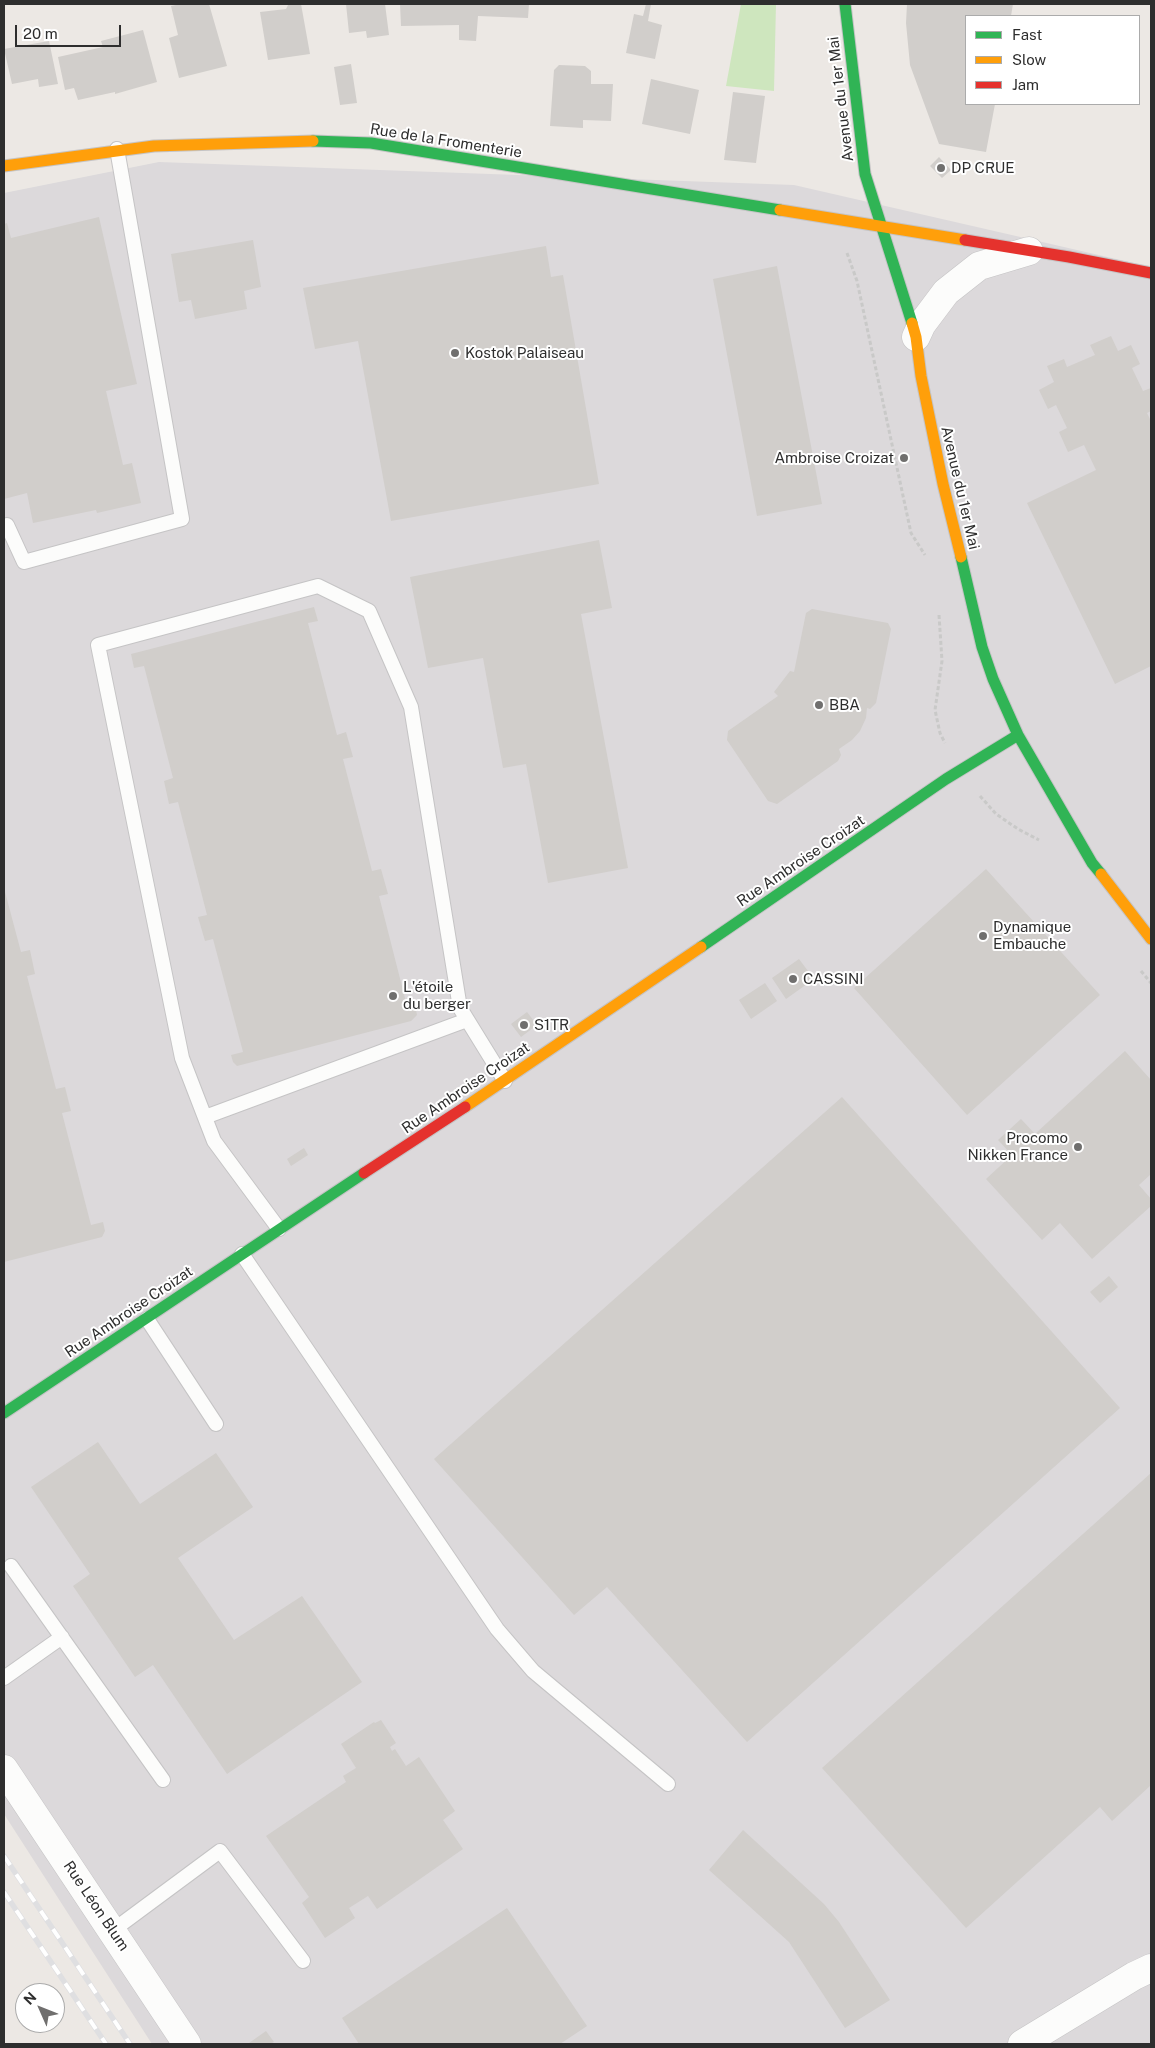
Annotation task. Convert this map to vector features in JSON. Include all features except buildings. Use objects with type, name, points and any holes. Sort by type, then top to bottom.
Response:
[{"type":"street","name":"Avenue du 1er Mai","points":[[845,4],[865,174],[916,337],[920,376],[943,484],[982,647],[993,678],[1018,735],[1092,863],[1151,939]]},
{"type":"street","name":"Rue de la Fromenterie","points":[[4,166],[117,149],[224,142],[296,140],[371,143],[1069,257],[1151,273]]},
{"type":"street","points":[[916,337],[922,324],[946,292],[979,266],[1029,251]]},
{"type":"street","name":"Rue Ambroise Croizat","points":[[4,1413],[148,1319],[278,1229],[505,1081],[946,778],[1018,735]]},
{"type":"street","name":"Rue Léon Blum","points":[[4,1769],[187,2044]]},
{"type":"street","points":[[1022,2044],[1134,1976],[1151,1968]]},
{"type":"lane","points":[[7,526],[24,562],[182,520],[117,149]]},
{"type":"lane","points":[[278,1229],[214,1142],[182,1058],[98,644],[318,586],[369,611],[411,707],[460,1008],[505,1081]]},
{"type":"lane","points":[[205,1117],[467,1020]]},
{"type":"lane","points":[[242,1254],[497,1629],[533,1671],[668,1784]]},
{"type":"lane","points":[[148,1319],[216,1424]]},
{"type":"lane","points":[[11,1566],[164,1780]]},
{"type":"lane","points":[[4,1678],[62,1637]]},
{"type":"lane","points":[[112,1930],[220,1851],[303,1961]]},
{"type":"shaded area","points":[[159,162],[794,185],[1151,267],[1151,2044],[152,2044],[4,1814],[4,193]]},
{"type":"green space","points":[[741,4],[776,4],[774,91],[726,86]]},
{"type":"railway","points":[[4,1856],[130,2044]]},
{"type":"railway","points":[[4,1892],[106,2044]]},
{"type":"traffic: fast","points":[[845,4],[865,174],[912,323]]},
{"type":"traffic: fast","points":[[313,141],[371,143],[780,210]]},
{"type":"traffic: fast","points":[[961,557],[982,647],[993,679],[1018,735],[1092,863],[1101,874]]},
{"type":"traffic: fast","points":[[701,947],[946,779],[1018,735]]},
{"type":"traffic: fast","points":[[4,1413],[364,1173]]},
{"type":"traffic: slow","points":[[4,166],[154,146],[313,141]]},
{"type":"traffic: slow","points":[[780,210],[965,240]]},
{"type":"traffic: slow","points":[[912,323],[943,484],[961,557]]},
{"type":"traffic: slow","points":[[1101,874],[1151,939]]},
{"type":"traffic: slow","points":[[465,1107],[701,947]]},
{"type":"traffic: jam","points":[[965,240],[1151,273]]},
{"type":"traffic: jam","points":[[364,1173],[465,1107]]},
{"type":"place","name":"DP CRUE","points":[[941,168]]},
{"type":"place","name":"Kostok Palaiseau","points":[[455,353]]},
{"type":"place","name":"Ambroise Croizat","points":[[904,458]]},
{"type":"place","name":"BBA","points":[[819,705]]},
{"type":"place","name":"Dynamique Embauche","points":[[983,936]]},
{"type":"place","name":"CASSINI","points":[[793,979]]},
{"type":"place","name":"L'étoile du berger","points":[[393,996]]},
{"type":"place","name":"S1TR","points":[[524,1025]]},
{"type":"place","name":"Procomo Nikken France","points":[[1078,1147]]}]
